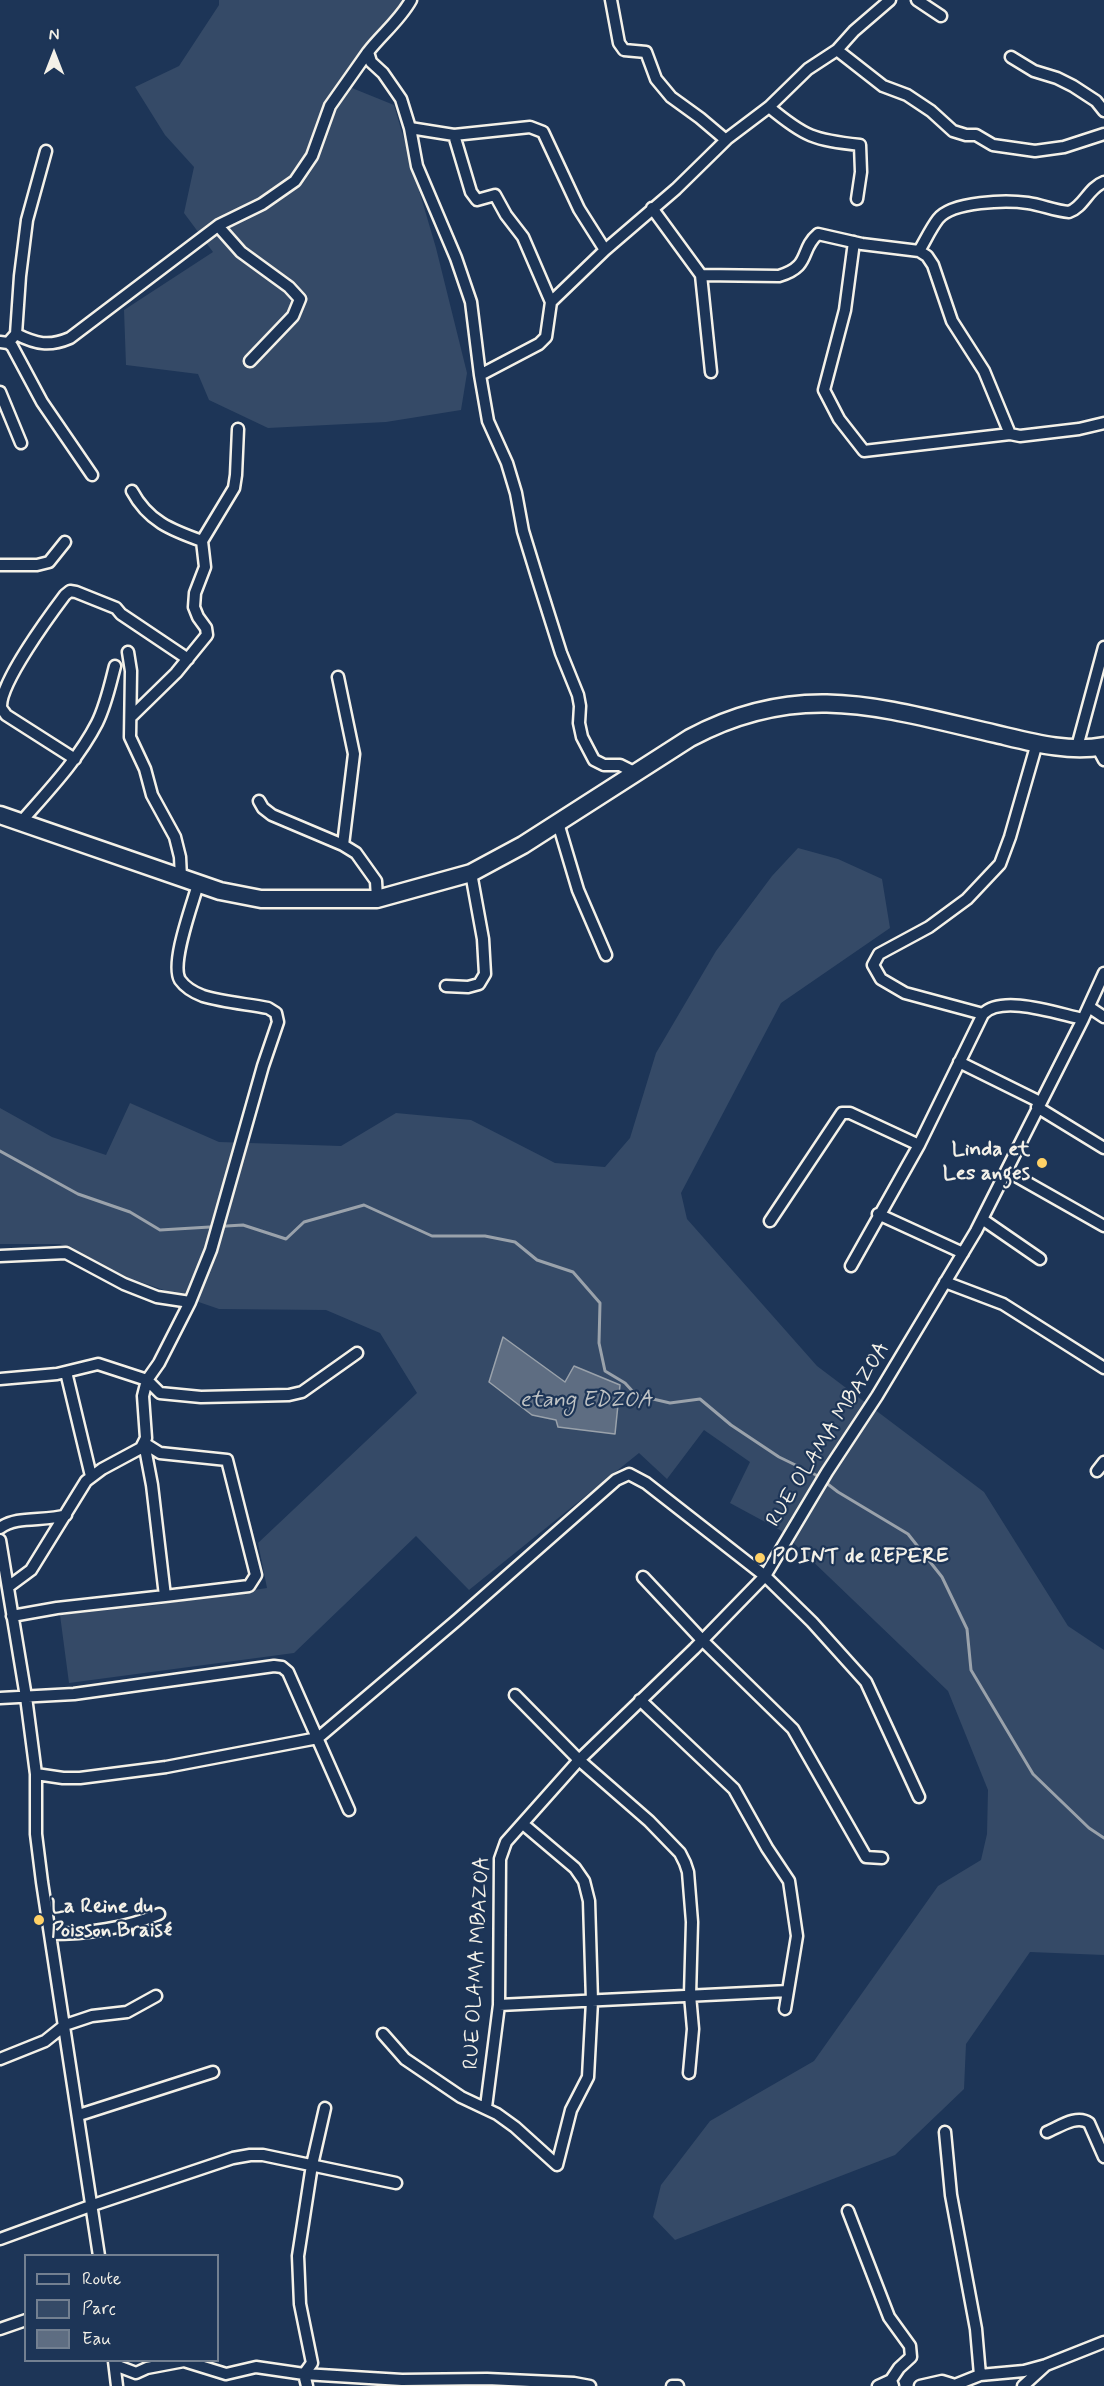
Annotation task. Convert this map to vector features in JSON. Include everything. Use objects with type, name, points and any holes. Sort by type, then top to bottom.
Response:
[{"type":"main road","points":[[0,815],[220,891],[261,898],[377,898],[471,873],[558,823],[634,772],[705,729],[742,714],[777,706],[847,703],[891,710],[1036,743],[1102,751]]},
{"type":"street","points":[[16,334],[32,342],[56,344],[70,338],[218,226],[262,204],[295,181],[312,156],[330,106],[368,52],[386,30],[403,15],[411,0]]},
{"type":"street","points":[[611,0],[620,43],[624,50],[646,52],[656,79],[670,97],[700,118],[726,141]]},
{"type":"street","points":[[551,302],[726,141],[769,107],[808,69],[837,50],[854,31],[890,0]]},
{"type":"street","points":[[917,0],[941,16]]},
{"type":"street","points":[[837,50],[883,86],[907,95],[931,111],[953,131],[976,135],[993,145],[1035,151],[1065,147],[1104,134]]},
{"type":"street","points":[[368,52],[371,62],[383,72],[401,99],[410,128],[417,166],[456,258],[471,302],[488,421],[507,463],[516,493],[523,531],[564,662],[578,695],[582,737],[594,760],[604,765],[620,765],[634,772]]},
{"type":"street","points":[[1011,57],[1034,71],[1058,78],[1073,86],[1096,101],[1104,111]]},
{"type":"street","points":[[769,107],[806,135],[828,141],[860,145],[861,172],[857,199]]},
{"type":"street","points":[[410,128],[454,135],[530,127],[543,132],[579,209],[605,250]]},
{"type":"street","points":[[454,135],[471,192],[477,200],[495,195],[506,215],[523,237],[551,302],[546,337],[539,344],[480,375]]},
{"type":"street","points":[[4,343],[16,334],[27,220],[46,151]]},
{"type":"street","points":[[919,251],[939,218],[949,210],[961,206],[991,203],[1027,203],[1069,212],[1074,210],[1091,189],[1104,182]]},
{"type":"street","points":[[652,208],[701,275],[711,372]]},
{"type":"street","points":[[218,226],[241,252],[289,287],[300,299],[293,316],[250,361]]},
{"type":"street","points":[[701,275],[779,276],[792,272],[800,266],[813,238],[818,234],[854,242],[919,251],[927,256],[933,265],[952,321],[984,371],[1010,434]]},
{"type":"street","points":[[854,242],[845,310],[825,390],[839,419],[864,451],[1010,434],[1020,436],[1079,429],[1104,423]]},
{"type":"street","points":[[4,343],[12,346],[42,402],[92,475]]},
{"type":"street","points":[[0,392],[21,442]]},
{"type":"street","points":[[131,717],[188,659],[207,634],[194,607],[195,593],[205,567],[202,541],[234,488],[238,429]]},
{"type":"street","points":[[132,491],[140,505],[156,521],[202,541]]},
{"type":"street","points":[[0,565],[37,565],[49,562],[65,542]]},
{"type":"street","points":[[75,759],[6,715],[1,708],[1,699],[6,684],[37,632],[65,595],[70,591],[76,592],[116,608],[121,614],[188,659]]},
{"type":"street","points":[[1077,747],[1104,647]]},
{"type":"street","points":[[128,652],[131,671],[130,737],[145,769],[152,795],[175,837],[180,857],[181,878]]},
{"type":"street","points":[[21,822],[75,759],[104,706],[115,666]]},
{"type":"street","points":[[338,677],[354,754],[343,845]]},
{"type":"street","points":[[983,1014],[905,993],[881,980],[873,965],[879,954],[929,927],[967,899],[1000,864],[1010,837],[1036,743]]},
{"type":"street","points":[[259,801],[272,815],[343,845],[356,853],[374,876],[377,898]]},
{"type":"street","points":[[558,823],[578,890],[606,955]]},
{"type":"street","points":[[446,986],[468,987],[479,984],[485,974],[483,939],[471,873]]},
{"type":"street","points":[[8,1587],[31,1570],[91,1476],[141,1448],[144,1443],[146,1438],[143,1396],[147,1380],[159,1363],[190,1302],[210,1250],[278,1022],[276,1013],[268,1008],[202,996],[189,989],[179,978],[181,945],[198,884]]},
{"type":"street","name":"RUE OLAMA MBAZOA","points":[[486,2107],[499,2005],[500,1859],[506,1842],[579,1760],[765,1576],[827,1472],[878,1396],[963,1253],[1007,1171],[1104,973]]},
{"type":"street","points":[[851,1266],[878,1214],[919,1145],[983,1014],[998,1005],[1015,1005],[1083,1019]]},
{"type":"street","points":[[1089,1007],[1104,1017]]},
{"type":"street","points":[[959,1062],[1039,1104],[1104,1148]]},
{"type":"street","points":[[770,1221],[837,1117],[842,1113],[850,1113],[919,1145]]},
{"type":"street","points":[[1007,1171],[1104,1226]]},
{"type":"street","points":[[878,1214],[963,1253]]},
{"type":"street","points":[[982,1219],[1040,1259]]},
{"type":"street","points":[[0,1256],[66,1253],[124,1284],[157,1297],[190,1302]]},
{"type":"street","points":[[945,1282],[1003,1304],[1104,1368]]},
{"type":"street","points":[[0,1379],[66,1372],[99,1364],[147,1380],[160,1393],[201,1397],[289,1395],[302,1392],[357,1353]]},
{"type":"street","points":[[66,1372],[91,1476]]},
{"type":"street","points":[[144,1443],[152,1485],[165,1596]]},
{"type":"street","points":[[12,1616],[57,1608],[249,1586],[256,1575],[227,1460],[160,1454],[144,1443]]},
{"type":"street","points":[[36,1774],[80,1778],[155,1769],[318,1738],[616,1480],[629,1474],[646,1483],[765,1576],[812,1622],[866,1682],[919,1797]]},
{"type":"street","points":[[0,1528],[8,1522],[46,1520],[66,1515]]},
{"type":"street","points":[[0,1540],[1,1558],[26,1696],[36,1774],[36,1834],[99,2254]]},
{"type":"street","points":[[643,1577],[702,1640],[794,1730],[866,1857],[882,1858]]},
{"type":"street","points":[[0,1698],[74,1694],[181,1678],[274,1666],[282,1667],[288,1672],[349,1810]]},
{"type":"street","points":[[515,1695],[579,1760],[649,1821],[680,1853],[686,1863],[692,1922],[690,1995],[693,2029],[689,2073]]},
{"type":"street","points":[[640,1700],[734,1790],[789,1881],[797,1926],[785,2009]]},
{"type":"street","points":[[383,2034],[405,2059],[461,2097],[486,2107],[515,2127],[558,2165],[571,2109],[588,2077],[592,2001],[589,1900],[584,1881],[575,1868],[523,1824]]},
{"type":"street","points":[[50,1934],[81,1934],[141,1922],[159,1914]]},
{"type":"street","points":[[499,2005],[788,1990]]},
{"type":"street","points":[[0,2059],[45,2041],[65,2025],[92,2016],[127,2012],[156,1996]]},
{"type":"street","points":[[79,2115],[213,2072]]},
{"type":"street","points":[[304,2374],[312,2364],[300,2304],[298,2268],[312,2165],[325,2108]]},
{"type":"street","points":[[1047,2133],[1077,2120],[1086,2120],[1104,2157]]},
{"type":"street","points":[[945,2132],[951,2195],[976,2329],[980,2375]]},
{"type":"street","points":[[0,2239],[93,2205],[250,2154],[396,2183]]},
{"type":"street","points":[[848,2211],[889,2317],[910,2346],[911,2356],[899,2367],[892,2383],[878,2386]]},
{"type":"street","points":[[0,2330],[24,2321]]},
{"type":"street","points":[[920,2386],[942,2381],[955,2385],[980,2375],[1024,2371],[1046,2365],[1104,2342]]},
{"type":"street","points":[[114,2363],[136,2373],[147,2368],[178,2362]]},
{"type":"street","points":[[186,2362],[226,2374],[256,2367],[304,2374],[402,2380],[466,2379],[574,2383],[590,2386]]},
{"type":"street","points":[[114,2363],[117,2386]]},
{"type":"street","points":[[1023,2386],[1046,2365]]},
{"type":"street","points":[[304,2374],[307,2386]]},
{"type":"green space","points":[[219,0],[405,0],[352,88],[394,105],[436,248],[467,373],[461,410],[386,422],[268,428],[209,400],[198,374],[126,365],[124,310],[213,252],[184,213],[194,167],[165,135],[135,87],[179,66],[219,5]]},
{"type":"green space","points":[[798,848],[838,859],[882,879],[890,928],[781,1003],[681,1193],[687,1219],[817,1366],[984,1492],[1068,1626],[1104,1650],[1104,1955],[1030,1952],[966,2044],[964,2089],[895,2155],[675,2240],[653,2217],[661,2185],[710,2121],[814,2061],[938,1886],[981,1860],[987,1834],[988,1790],[948,1691],[780,1530],[730,1503],[750,1462],[704,1430],[667,1479],[639,1453],[469,1590],[416,1536],[294,1653],[69,1683],[60,1615],[157,1605],[267,1588],[258,1543],[417,1393],[380,1333],[326,1310],[219,1309],[126,1277],[60,1244],[0,1244],[0,1108],[52,1137],[106,1155],[130,1103],[219,1142],[341,1146],[396,1113],[471,1120],[555,1163],[605,1167],[630,1138],[656,1053],[716,951],[772,876]]},
{"type":"water","name":"etang EDZOA","points":[[503,1337],[565,1382],[574,1366],[620,1385],[615,1434],[558,1427],[556,1420],[532,1415],[489,1382]]},
{"type":"waterway","points":[[0,1151],[78,1194],[130,1212],[160,1230],[243,1225],[286,1239],[304,1222],[364,1205],[432,1236],[485,1236],[515,1242],[537,1260],[573,1272],[600,1303],[599,1343],[605,1371],[625,1383],[636,1395],[670,1403],[700,1399],[731,1425],[779,1457],[816,1475],[838,1492],[908,1534],[942,1577],[967,1629],[971,1670],[1033,1774],[1089,1828],[1104,1838]]},
{"type":"place","name":"Linda et Les anges","points":[[1042,1163]]},
{"type":"place","name":"POINT de REPERE","points":[[760,1558]]},
{"type":"place","name":"La Reine du Poisson Braisé","points":[[39,1920]]}]
